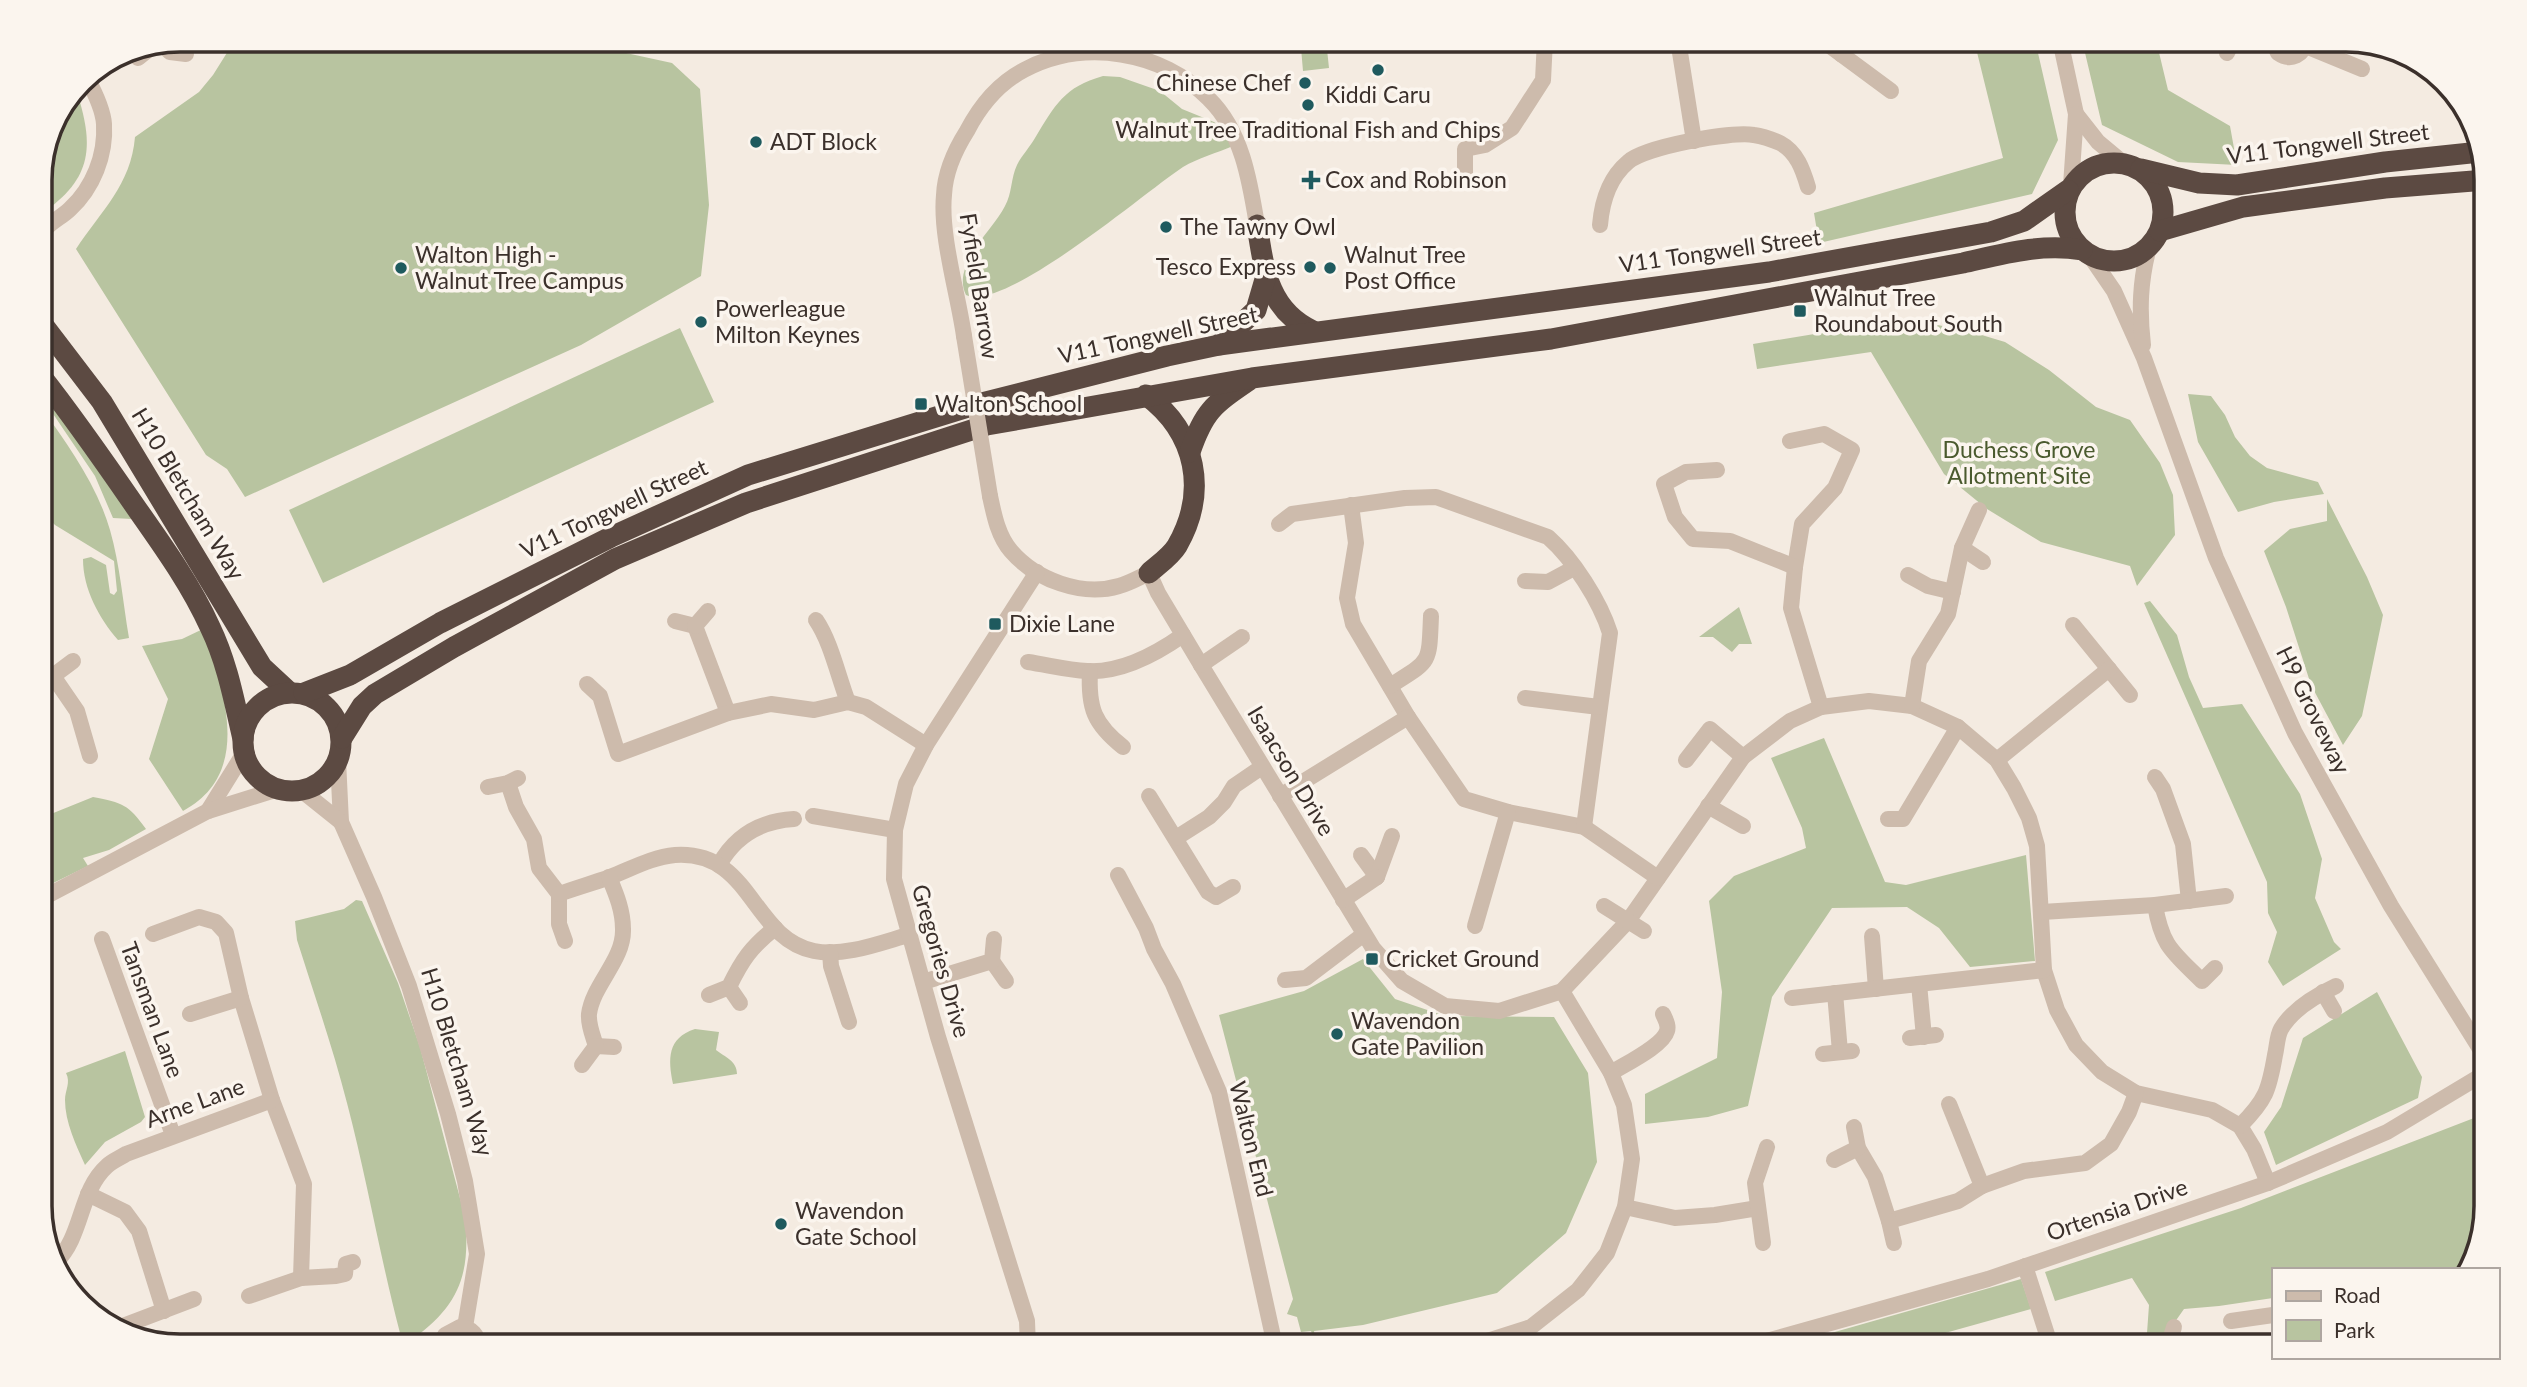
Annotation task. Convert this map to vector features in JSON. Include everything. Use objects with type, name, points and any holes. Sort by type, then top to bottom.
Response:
[{"type":"highway","name":"V11 Tongwell Street","points":[[2131,166],[2199,183],[2237,185],[2385,162],[2471,153]]},
{"type":"highway","points":[[2155,239],[2164,214],[2161,197],[2154,181],[2131,166],[2102,163],[2084,171],[2070,188],[2064,212],[2069,233],[2086,253],[2105,261],[2121,261],[2136,256],[2155,239],[2243,207],[2385,188],[2474,181]]},
{"type":"highway","name":"V11 Tongwell Street","points":[[296,693],[350,675],[440,623],[611,537],[748,474],[978,404],[1219,345],[1769,272],[1978,234],[2024,221],[2070,188]]},
{"type":"highway","points":[[1257,225],[1266,276],[1282,308],[1300,325],[1313,331]]},
{"type":"highway","name":"V11 Tongwell Street","points":[[342,738],[362,706],[375,694],[454,646],[615,559],[746,503],[987,425],[1252,378],[1551,339],[2024,249],[2058,246],[2086,253]]},
{"type":"highway","points":[[1219,345],[1256,310],[1266,276]]},
{"type":"highway","name":"H10 Bletcham Way","points":[[53,338],[102,402],[262,667],[296,693]]},
{"type":"highway","points":[[1190,452],[1200,423],[1219,401],[1252,378]]},
{"type":"highway","name":"H10 Bletcham Way","points":[[53,391],[153,531],[210,625],[226,665],[244,746]]},
{"type":"highway","points":[[1146,395],[1155,401],[1177,427],[1190,452],[1195,479],[1193,510],[1175,548],[1149,573]]},
{"type":"highway","points":[[296,693],[316,698],[334,715],[342,738],[338,760],[320,783],[301,790],[278,789],[257,776],[244,746],[246,725],[253,712],[269,699],[296,693]]},
{"type":"street","points":[[1465,180],[1465,149],[1485,145],[1512,128],[1543,80],[1544,52]]},
{"type":"street","points":[[1680,52],[1694,141]]},
{"type":"street","points":[[1838,52],[1891,91]]},
{"type":"street","points":[[2063,52],[2076,114],[2070,188]]},
{"type":"street","points":[[2278,52],[2288,57],[2301,52]]},
{"type":"street","points":[[2326,52],[2362,69]]},
{"type":"street","points":[[178,53],[186,54]]},
{"type":"street","name":"Fyfield Barrow","points":[[1066,53],[1022,70],[978,110],[956,149],[943,195],[945,228],[990,496],[998,528],[1011,551],[1037,572],[1065,585],[1092,590],[1119,586],[1149,573]]},
{"type":"street","name":"Fyfield Barrow","points":[[1122,53],[1152,62],[1184,77],[1210,99],[1226,120],[1248,171],[1257,225]]},
{"type":"street","points":[[53,222],[72,208],[94,177],[103,149],[104,122],[92,88]]},
{"type":"street","points":[[2076,114],[2098,142],[2131,166]]},
{"type":"street","points":[[1600,225],[1602,200],[1628,162],[1643,153],[1694,141],[1752,134],[1780,144],[1801,166],[1808,187]]},
{"type":"street","name":"H9 Groveway","points":[[2144,358],[2139,310],[2141,284],[2155,239]]},
{"type":"street","name":"H9 Groveway","points":[[2086,253],[2114,291],[2144,358],[2216,558],[2295,733],[2391,906],[2474,1039]]},
{"type":"street","points":[[1790,441],[1824,434],[1852,450],[1835,488],[1802,524],[1795,567],[1791,608],[1821,707]]},
{"type":"street","points":[[1717,470],[1686,472],[1664,484],[1675,517],[1693,539],[1730,541],[1795,567]]},
{"type":"street","points":[[1279,524],[1292,514],[1405,498],[1436,497],[1548,537],[1562,549],[1604,615],[1610,633],[1584,828]]},
{"type":"street","points":[[1351,505],[1356,543],[1347,598],[1353,624],[1408,717],[1464,799],[1508,812],[1584,828],[1658,878]]},
{"type":"street","points":[[1912,706],[1919,661],[1948,614],[1962,548],[1979,510]]},
{"type":"street","points":[[1962,548],[1983,562]]},
{"type":"street","points":[[1525,581],[1548,582],[1574,568]]},
{"type":"street","name":"Gregories Drive","points":[[1028,1334],[1027,1321],[908,935],[894,879],[895,830],[906,785],[926,745],[1037,572]]},
{"type":"street","name":"Isaacson Drive","points":[[1149,573],[1183,635],[1364,934],[1402,981],[1445,1006],[1499,1011],[1562,991],[1628,921],[1743,757],[1790,721],[1821,707],[1869,701],[1912,706],[1958,727],[1997,760],[2029,818],[2037,846],[2044,970],[2057,1010],[2076,1045],[2102,1072],[2136,1093],[2212,1110],[2240,1126]]},
{"type":"street","points":[[1908,575],[1928,586],[1953,592]]},
{"type":"street","points":[[695,626],[708,611]]},
{"type":"street","points":[[1390,687],[1423,665],[1430,654],[1431,616]]},
{"type":"street","points":[[816,620],[828,637],[831,654],[848,702]]},
{"type":"street","points":[[676,621],[695,626]]},
{"type":"street","points":[[2073,625],[2130,695]]},
{"type":"street","points":[[695,626],[728,713]]},
{"type":"street","points":[[1028,662],[1090,671],[1124,666],[1160,651],[1183,635]]},
{"type":"street","points":[[1201,665],[1242,637]]},
{"type":"street","points":[[53,674],[72,661]]},
{"type":"street","points":[[1997,760],[2109,669]]},
{"type":"street","points":[[1090,671],[1089,697],[1092,711],[1107,735],[1123,747]]},
{"type":"street","points":[[53,683],[85,709],[90,756]]},
{"type":"street","points":[[587,684],[600,696],[618,754],[728,713],[771,704],[814,710],[848,702],[866,707],[926,745]]},
{"type":"street","points":[[1525,698],[1599,707]]},
{"type":"street","points":[[1280,796],[1408,717]]},
{"type":"street","points":[[1902,822],[1958,727]]},
{"type":"street","points":[[1686,760],[1710,729],[1743,757]]},
{"type":"street","points":[[208,811],[244,746]]},
{"type":"street","name":"H10 Bletcham Way","points":[[338,760],[341,822],[409,986],[448,1114],[465,1181],[477,1254],[465,1327]]},
{"type":"street","points":[[1176,838],[1209,817],[1224,802],[1234,786],[1262,766]]},
{"type":"street","points":[[2155,777],[2163,789],[2183,844],[2189,901]]},
{"type":"street","points":[[488,787],[513,780],[516,807],[534,839],[539,868],[559,894],[559,924],[565,942]]},
{"type":"street","points":[[53,893],[208,811],[278,789]]},
{"type":"street","name":"H10 Bletcham Way","points":[[301,790],[341,822]]},
{"type":"street","points":[[1149,796],[1208,892],[1216,897],[1233,887]]},
{"type":"street","points":[[1708,806],[1743,826]]},
{"type":"street","points":[[1474,916],[1508,812]]},
{"type":"street","points":[[813,816],[895,830]]},
{"type":"street","points":[[719,865],[727,850],[741,836],[777,820],[794,819]]},
{"type":"street","points":[[1343,900],[1377,877],[1392,836]]},
{"type":"street","points":[[559,894],[657,858],[677,855],[719,865],[737,877],[775,928],[791,942],[812,951],[830,952],[908,935]]},
{"type":"street","points":[[1361,855],[1377,877]]},
{"type":"street","name":"Walton End","points":[[1118,875],[1173,984],[1219,1092],[1273,1334]]},
{"type":"street","points":[[596,1046],[589,1013],[603,979],[618,953],[624,932],[621,907],[609,877]]},
{"type":"street","points":[[2042,912],[2155,905],[2226,896]]},
{"type":"street","points":[[2155,905],[2159,930],[2166,945],[2197,986],[2216,968]]},
{"type":"street","points":[[1604,906],[1644,931]]},
{"type":"street","points":[[153,934],[195,913],[216,922],[226,933],[241,998],[272,1100]]},
{"type":"street","points":[[709,995],[729,987],[754,944],[775,928]]},
{"type":"street","points":[[1285,980],[1306,978],[1364,934]]},
{"type":"street","points":[[1872,936],[1876,989]]},
{"type":"street","name":"Tansman Lane","points":[[102,939],[173,1135]]},
{"type":"street","points":[[994,939],[992,961],[1006,981]]},
{"type":"street","points":[[830,952],[831,966],[849,1022]]},
{"type":"street","points":[[923,982],[992,961]]},
{"type":"street","points":[[1792,998],[2044,970]]},
{"type":"street","points":[[1919,984],[1923,1037]]},
{"type":"street","points":[[729,987],[740,1003]]},
{"type":"street","points":[[2268,1183],[2254,1149],[2240,1126],[2261,1104],[2270,1082],[2280,1031],[2291,1016],[2330,989],[2334,1011]]},
{"type":"street","points":[[1510,1334],[1531,1327],[1578,1290],[1607,1253],[1625,1207],[1632,1159],[1624,1105],[1611,1073],[1562,991]]},
{"type":"street","points":[[1823,1054],[1846,1052],[1835,993]]},
{"type":"street","points":[[190,1014],[241,998]]},
{"type":"street","points":[[1611,1073],[1659,1042],[1667,1031],[1663,1014]]},
{"type":"street","points":[[596,1046],[614,1047]]},
{"type":"street","points":[[582,1065],[596,1046]]},
{"type":"street","name":"Ortensia Drive","points":[[1791,1334],[1988,1279],[2268,1183],[2387,1132],[2474,1080]]},
{"type":"street","points":[[1889,1221],[1958,1201],[1982,1186],[2024,1171],[2085,1163],[2111,1144],[2136,1093]]},
{"type":"street","name":"Arne Lane","points":[[62,1255],[76,1231],[88,1194],[107,1166],[126,1154],[173,1135],[272,1100],[304,1184],[301,1278]]},
{"type":"street","points":[[1949,1104],[1982,1186]]},
{"type":"street","points":[[1854,1127],[1858,1148],[1875,1177],[1894,1243]]},
{"type":"street","points":[[1763,1243],[1755,1183],[1768,1147]]},
{"type":"street","points":[[1835,1160],[1858,1148]]},
{"type":"street","points":[[88,1194],[125,1212],[139,1231],[164,1311]]},
{"type":"street","points":[[1625,1207],[1675,1218],[1758,1208]]},
{"type":"street","points":[[248,1296],[301,1278],[345,1274],[346,1264],[353,1262]]},
{"type":"street","points":[[2025,1266],[2047,1334]]},
{"type":"street","points":[[129,1324],[194,1299]]},
{"type":"street","points":[[2231,1321],[2272,1315]]},
{"type":"street","points":[[447,1334],[465,1327],[475,1334]]},
{"type":"street","points":[[2172,1334],[2174,1327]]},
{"type":"green space","points":[[1301,52],[1327,52],[1329,68],[1303,71]]},
{"type":"green space","points":[[1977,52],[2038,52],[2058,140],[2032,194],[1819,243],[1814,213],[2003,158]]},
{"type":"green space","points":[[2085,52],[2159,52],[2168,90],[2230,126],[2237,165],[2178,162],[2102,125]]},
{"type":"green space","name":"Walton High - Walnut Tree Campus","points":[[227,53],[626,53],[672,63],[700,89],[709,205],[701,276],[581,345],[245,497],[227,469],[206,455],[76,249],[121,184],[128,169],[135,137],[199,92]]},
{"type":"green space","points":[[1103,76],[1120,77],[1160,91],[1182,109],[1221,127],[1233,146],[1183,167],[1042,269],[1011,286],[985,295],[966,295],[964,272],[975,248],[1005,206],[1019,161],[1062,99],[1079,86]]},
{"type":"green space","points":[[80,102],[86,127],[85,159],[71,187],[53,205],[55,156],[59,139]]},
{"type":"green space","name":"Duchess Grove Allotment Site","points":[[1915,321],[1965,330],[2005,342],[2049,370],[2096,407],[2130,420],[2160,463],[2173,495],[2175,535],[2137,586],[2130,566],[2041,542],[1987,509],[1944,474],[1871,352],[1757,369],[1753,344],[1863,326]]},
{"type":"green space","points":[[680,328],[714,402],[323,583],[289,510]]},
{"type":"green space","points":[[2188,394],[2211,396],[2225,415],[2235,437],[2250,456],[2267,468],[2318,482],[2324,494],[2274,502],[2238,512],[2198,442]]},
{"type":"green space","points":[[53,406],[132,519],[113,518],[95,476],[53,414]]},
{"type":"green space","points":[[53,424],[81,466],[104,513],[116,557],[129,638],[118,640],[111,631],[93,603],[86,581],[83,559],[91,557],[106,565],[110,593],[114,595],[117,591],[114,561],[55,525]]},
{"type":"green space","points":[[2327,499],[2367,577],[2383,615],[2362,716],[2343,745],[2311,685],[2286,607],[2264,551],[2290,529],[2327,521]]},
{"type":"green space","points":[[2150,601],[2177,635],[2189,677],[2203,708],[2242,704],[2300,794],[2322,859],[2315,898],[2334,942],[2341,949],[2283,986],[2268,962],[2277,932],[2268,913],[2267,882],[2144,603]]},
{"type":"green space","points":[[1739,607],[1752,644],[1739,644],[1732,652],[1713,637],[1699,637]]},
{"type":"green space","points":[[205,628],[224,702],[226,752],[219,775],[205,794],[183,811],[149,759],[168,699],[142,646],[182,639]]},
{"type":"green space","points":[[1824,738],[1885,882],[1906,885],[2026,855],[2035,961],[1970,967],[1939,928],[1907,907],[1832,908],[1772,997],[1748,1106],[1708,1117],[1645,1124],[1645,1094],[1717,1058],[1722,992],[1709,901],[1734,876],[1806,848],[1802,828],[1771,758]]},
{"type":"green space","points":[[93,797],[124,806],[146,829],[109,850],[83,858],[88,866],[53,883],[53,813]]},
{"type":"green space","points":[[356,900],[362,901],[398,983],[420,1047],[465,1217],[466,1257],[463,1274],[449,1304],[419,1334],[400,1333],[342,1082],[297,940],[295,921],[344,909]]},
{"type":"green space","points":[[1363,959],[1395,999],[1445,1016],[1554,1017],[1588,1073],[1597,1162],[1566,1233],[1497,1293],[1363,1325],[1314,1331],[1314,1334],[1311,1331],[1301,1332],[1297,1317],[1287,1314],[1293,1299],[1219,1015],[1304,991]]},
{"type":"green space","points":[[2377,992],[2422,1077],[2418,1098],[2276,1165],[2264,1132],[2281,1107],[2303,1038]]},
{"type":"green space","points":[[695,1029],[719,1032],[716,1050],[733,1063],[737,1074],[673,1084],[670,1058],[674,1044]]},
{"type":"green space","points":[[125,1051],[145,1117],[141,1122],[105,1142],[85,1165],[67,1117],[66,1073]]},
{"type":"green space","points":[[2474,1118],[2474,1215],[2468,1248],[2458,1268],[2272,1268],[2272,1298],[2184,1309],[2166,1334],[2147,1334],[2149,1305],[2132,1278],[2055,1301],[2045,1272],[2241,1208]]},
{"type":"green space","points":[[2021,1279],[2031,1309],[1942,1334],[1828,1334]]},
{"type":"place","name":"Kiddi Caru","points":[[1378,70]]},
{"type":"place","name":"Chinese Chef","points":[[1305,83]]},
{"type":"place","name":"Walnut Tree Traditional Fish and Chips","points":[[1308,105]]},
{"type":"place","name":"ADT Block","points":[[756,142]]},
{"type":"place","name":"Cox and Robinson","points":[[1311,180]]},
{"type":"place","name":"The Tawny Owl","points":[[1166,227]]},
{"type":"place","name":"Tesco Express","points":[[1310,267]]},
{"type":"place","name":"Walton High - Walnut Tree Campus","points":[[401,268]]},
{"type":"place","name":"Walnut Tree Post Office","points":[[1330,268]]},
{"type":"place","name":"Walnut Tree Roundabout South","points":[[1800,311]]},
{"type":"place","name":"Powerleague Milton Keynes","points":[[701,322]]},
{"type":"place","name":"Walton School","points":[[921,404]]},
{"type":"place","name":"Dixie Lane","points":[[995,624]]},
{"type":"place","name":"Cricket Ground","points":[[1372,959]]},
{"type":"place","name":"Wavendon Gate Pavilion","points":[[1337,1034]]},
{"type":"place","name":"Wavendon Gate School","points":[[781,1224]]}]
